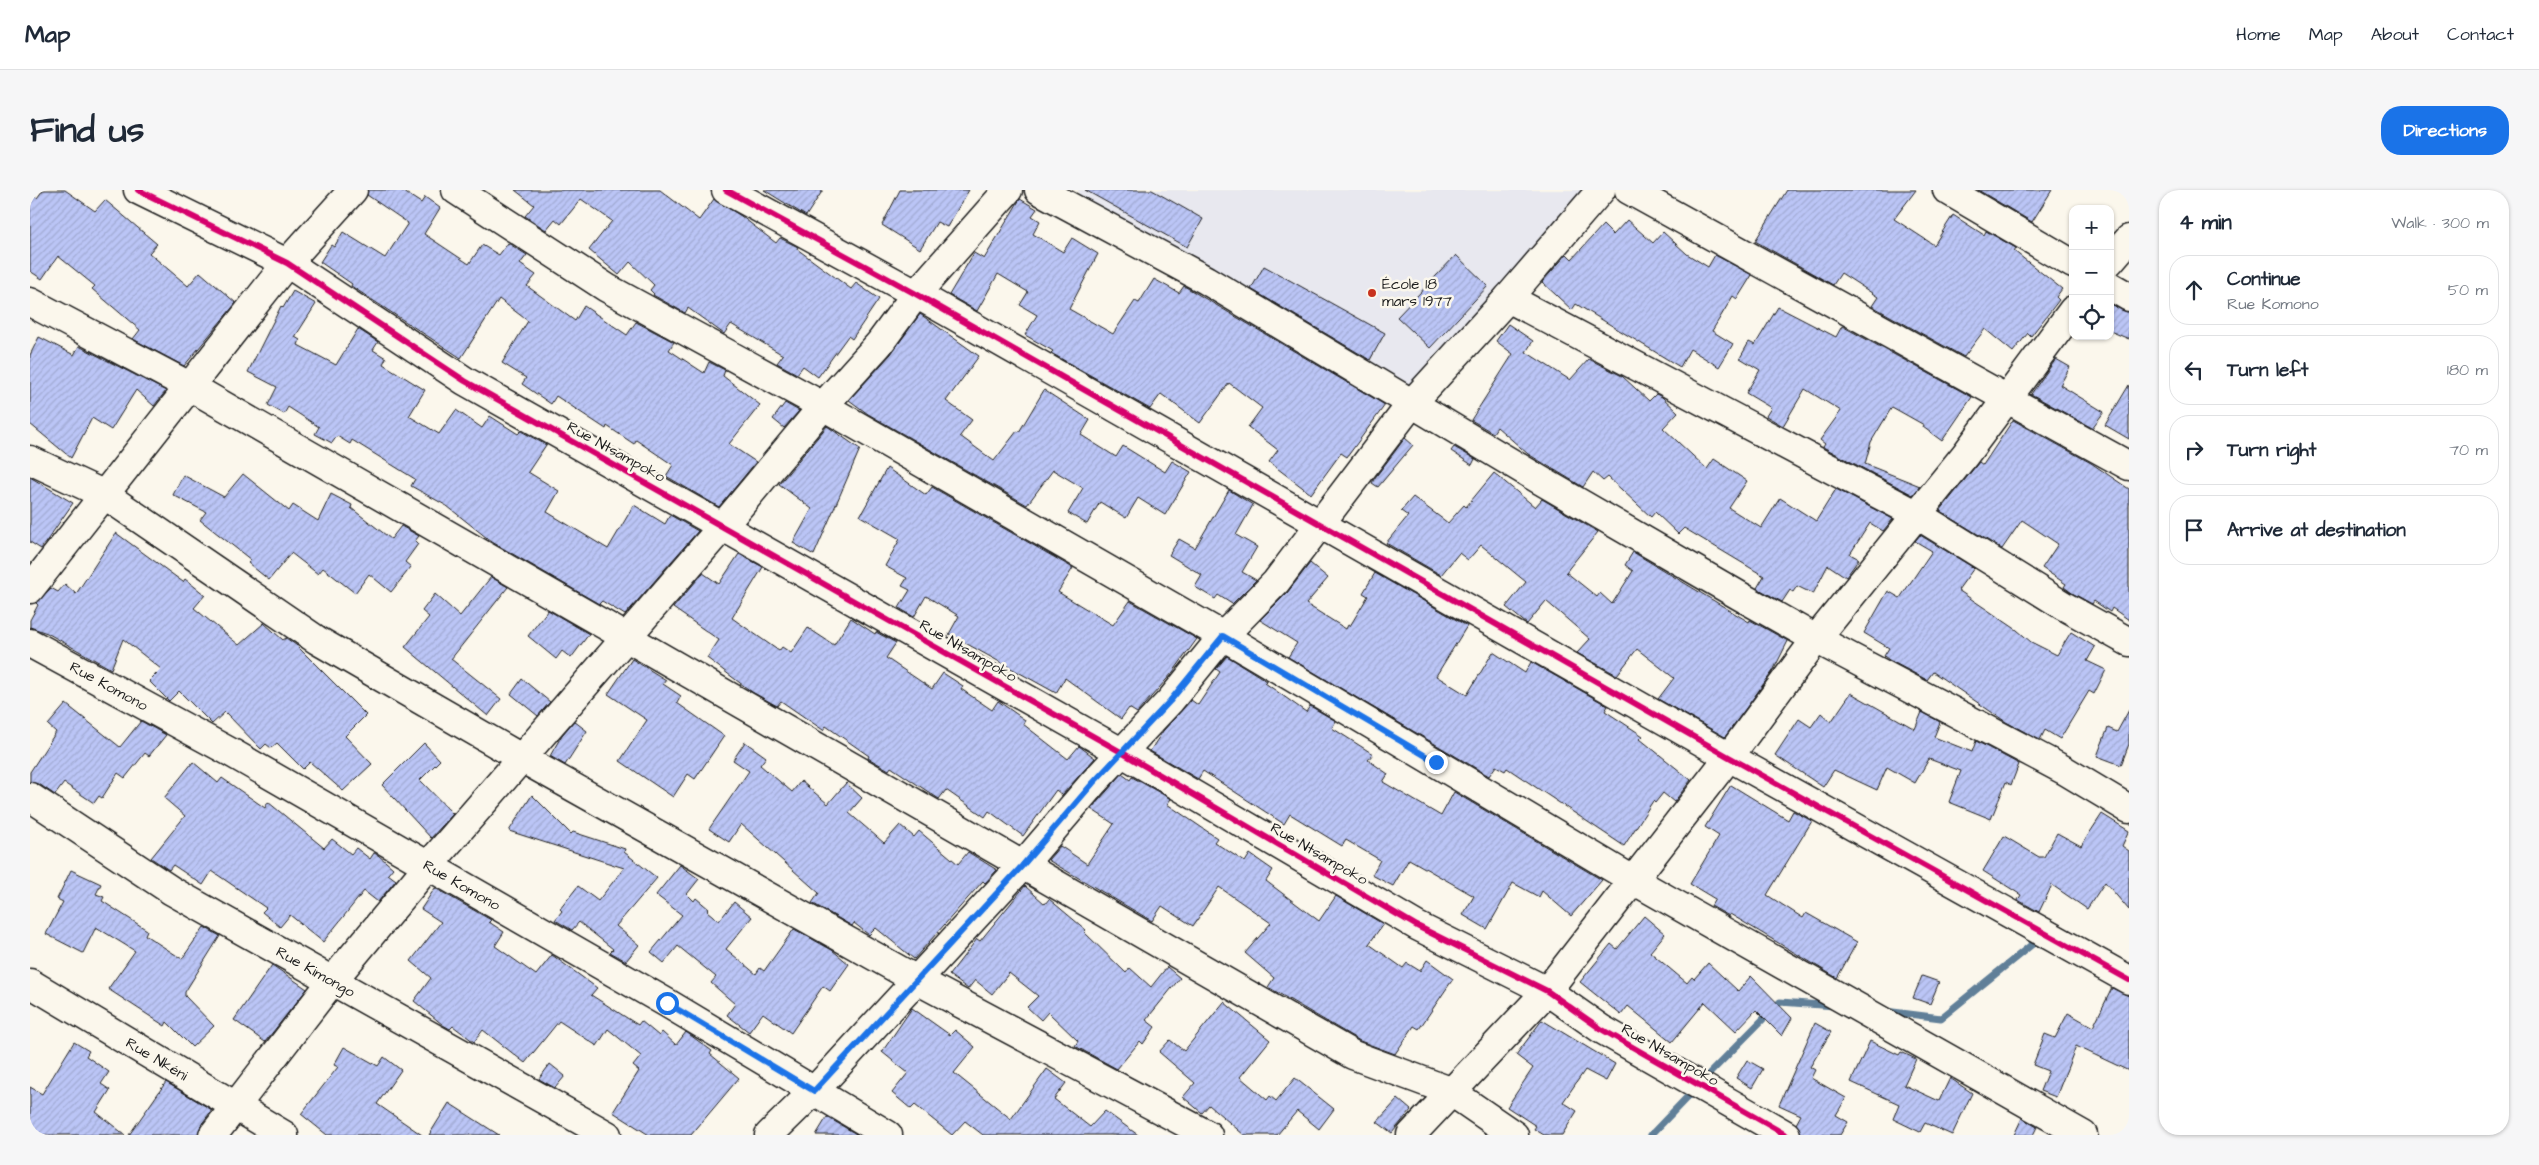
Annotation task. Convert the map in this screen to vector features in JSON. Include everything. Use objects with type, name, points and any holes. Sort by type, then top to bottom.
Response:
[{"type":"street","name":"Rue Ntsampoko","points":[[138,190],[287,263],[465,381],[1121,752],[1417,926],[1547,990],[1601,1030],[1786,1135]]},
{"type":"street","points":[[30,589],[287,263],[353,190]]},
{"type":"street","points":[[456,190],[607,288],[823,406],[1223,636],[1632,880],[2083,1135]]},
{"type":"street","points":[[726,190],[916,294],[1729,757],[2129,980]]},
{"type":"street","points":[[213,1135],[236,1108],[333,980],[428,866],[523,759],[723,526],[823,406],[879,344],[916,294],[1008,190]]},
{"type":"street","points":[[1039,190],[1206,280],[1540,480],[1816,639],[2064,770],[2129,809]]},
{"type":"street","points":[[770,1135],[918,980],[1022,866],[1121,752],[1170,701],[1223,636],[1276,582],[1412,403],[1508,298],[1601,190]]},
{"type":"street","points":[[1629,190],[2009,398],[2129,466]]},
{"type":"street","points":[[1947,190],[2069,262]]},
{"type":"street","points":[[2114,256],[2129,239]]},
{"type":"street","points":[[2114,288],[2129,297]]},
{"type":"street","points":[[1508,298],[1916,514],[2064,606],[2129,642]]},
{"type":"street","points":[[30,302],[191,387],[1353,1055],[1450,1091],[1514,1135]]},
{"type":"street","points":[[1411,1135],[1450,1091],[1495,1049],[1547,990],[1729,757],[1816,639],[2009,398],[2069,316]]},
{"type":"street","points":[[30,460],[105,495],[317,640],[523,759],[918,980],[1208,1135]]},
{"type":"street","name":"Rue Komono","points":[[30,642],[232,753],[667,1003],[888,1135]]},
{"type":"street","name":"Rue Kimongo","points":[[30,796],[172,891],[607,1135]]},
{"type":"street","name":"Rue Nkéni","points":[[30,983],[284,1135]]},
{"type":"shaded area","name":"École 18 mars 1977","points":[[1078,190],[1591,190],[1412,386],[1080,199]]},
{"type":"building","points":[[43,190],[65,190],[95,211],[105,200],[157,244],[149,253],[188,286],[200,272],[236,303],[184,366],[133,339],[140,330],[92,289],[95,286],[58,256],[42,279],[30,271],[30,193],[37,198]]},
{"type":"building","points":[[368,190],[401,190],[421,203],[425,197],[440,208],[424,234],[469,264],[482,245],[499,255],[508,243],[527,255],[520,264],[536,275],[527,286],[575,321],[584,306],[627,335],[636,322],[674,342],[669,350],[704,373],[709,362],[725,370],[723,376],[760,405],[729,444],[756,462],[719,507],[666,476],[673,465],[636,440],[634,444],[607,426],[606,429],[556,396],[551,404],[522,384],[526,378],[502,363],[528,321],[499,299],[461,358],[351,286],[352,284],[320,262],[331,245],[334,247],[343,232],[385,258],[408,223],[367,195]]},
{"type":"building","points":[[515,190],[660,190],[699,220],[714,199],[741,216],[776,243],[780,238],[798,247],[797,249],[851,289],[856,283],[879,299],[852,339],[848,336],[818,377],[803,366],[797,374],[777,363],[783,355],[731,324],[724,334],[688,308],[685,313],[653,295],[650,290],[654,285],[630,262],[619,275],[589,250],[612,221],[581,199],[561,224],[555,219],[546,230],[525,216],[534,205]]},
{"type":"building","points":[[764,190],[823,190],[806,216]]},
{"type":"building","points":[[900,190],[969,190],[947,227],[937,222],[920,249],[882,225]]},
{"type":"building","points":[[1085,190],[1152,190],[1203,219],[1187,247]]},
{"type":"building","points":[[1787,190],[1916,190],[1894,219],[1934,245],[1953,215],[1984,235],[1986,231],[2016,248],[2014,251],[2062,289],[2056,297],[2059,300],[2031,336],[2028,333],[2013,352],[1985,329],[1964,357],[1872,306],[1878,297],[1841,273],[1833,285],[1755,241]]},
{"type":"building","points":[[1978,190],[2052,190],[2032,222]]},
{"type":"building","points":[[1020,199],[1037,209],[1032,216],[1040,221],[1033,234],[1063,252],[1072,238],[1098,254],[1069,309],[1113,334],[1135,301],[1139,303],[1154,279],[1179,293],[1184,286],[1385,405],[1347,457],[1341,453],[1311,494],[1269,462],[1278,450],[1248,427],[1262,408],[1229,383],[1200,423],[1161,394],[1150,409],[1051,353],[1053,351],[1025,335],[1037,315],[1020,305],[1028,292],[998,274],[977,311],[949,295],[974,253],[984,259]]},
{"type":"building","points":[[1627,220],[1653,243],[1663,232],[1687,254],[1708,267],[1715,255],[1752,275],[1737,299],[1733,296],[1712,331],[1733,344],[1719,367],[1690,349],[1680,367],[1576,304],[1572,310],[1542,282],[1567,254],[1572,259],[1603,225],[1613,235]]},
{"type":"building","points":[[1456,255],[1488,286],[1430,348],[1397,317]]},
{"type":"building","points":[[1264,266],[1385,333],[1370,360],[1251,289]]},
{"type":"building","points":[[293,291],[316,304],[295,337],[300,340],[298,345],[336,365],[358,329],[378,342],[373,350],[386,358],[383,364],[425,390],[409,416],[439,434],[456,410],[482,428],[490,416],[518,434],[521,431],[546,445],[528,472],[559,491],[547,512],[608,549],[634,505],[665,524],[670,515],[698,531],[625,615],[602,601],[599,604],[492,542],[447,506],[411,486],[415,479],[352,440],[350,444],[337,436],[332,443],[315,434],[319,427],[288,407],[284,414],[268,405],[277,387],[248,372],[281,306],[283,308]]},
{"type":"building","points":[[2114,306],[2129,313],[2129,339],[2114,333]]},
{"type":"building","points":[[1778,307],[1836,337],[1842,326],[1972,397],[1942,441],[1923,427],[1924,425],[1892,407],[1871,442],[1865,464],[1920,486],[1913,495],[1823,447],[1825,444],[1820,440],[1841,411],[1805,389],[1783,426],[1766,416],[1771,408],[1746,393],[1760,370],[1740,358],[1749,342],[1755,345]]},
{"type":"building","points":[[920,314],[979,356],[946,401],[972,420],[960,436],[994,461],[1017,431],[1019,432],[1044,390],[1090,420],[1081,435],[1116,457],[1123,446],[1165,472],[1172,461],[1191,472],[1165,515],[1138,498],[1126,518],[1100,502],[1087,524],[1068,513],[1083,488],[1053,470],[1027,505],[868,414],[849,400],[891,354]]},
{"type":"building","points":[[1508,324],[1533,341],[1526,352],[1570,380],[1589,359],[1622,376],[1649,401],[1656,394],[1662,397],[1678,412],[1663,428],[1707,469],[1714,459],[1747,481],[1729,508],[1761,528],[1780,498],[1816,521],[1836,489],[1893,519],[1883,531],[1870,523],[1850,554],[1859,559],[1846,577],[1828,565],[1813,594],[1797,586],[1793,592],[1790,590],[1782,602],[1757,588],[1764,576],[1684,528],[1678,534],[1655,512],[1651,517],[1608,477],[1603,481],[1593,472],[1583,487],[1528,454],[1497,427],[1493,433],[1471,420],[1513,354],[1496,341]]},
{"type":"building","points":[[39,337],[74,355],[79,346],[166,391],[154,406],[136,390],[111,430],[92,418],[71,458],[30,424],[30,355]]},
{"type":"building","points":[[2056,359],[2070,367],[2060,385],[2104,412],[2092,428],[2031,394]]},
{"type":"building","points":[[2129,385],[2129,439],[2105,425]]},
{"type":"building","points":[[785,403],[799,411],[784,428],[773,419]]},
{"type":"building","points":[[2013,420],[2091,463],[2129,489],[2129,620],[2112,608],[2110,612],[2094,601],[2092,604],[2072,593],[2064,587],[2066,584],[2042,568],[2058,544],[2022,520],[2002,549],[1940,511],[1979,462],[1983,465]]},
{"type":"building","points":[[827,426],[860,449],[814,555],[793,543],[812,509],[779,484]]},
{"type":"building","points":[[1405,438],[1413,445],[1378,487],[1372,483],[1374,479]]},
{"type":"building","points":[[1454,447],[1475,459],[1472,465],[1451,451]]},
{"type":"building","points":[[887,468],[926,495],[932,487],[1073,568],[1058,592],[1113,625],[1130,601],[1197,639],[1173,672],[1137,713],[1129,708],[1121,719],[1065,678],[1056,693],[949,634],[959,616],[926,596],[914,617],[899,608],[910,590],[902,586],[907,578],[885,566],[900,539],[860,516]]},
{"type":"building","points":[[1494,473],[1535,507],[1542,499],[1598,532],[1566,572],[1597,597],[1600,593],[1612,604],[1633,571],[1625,565],[1633,552],[1749,622],[1750,620],[1788,641],[1773,671],[1725,737],[1658,699],[1674,678],[1637,649],[1617,675],[1577,653],[1590,639],[1546,601],[1527,624],[1506,607],[1526,582],[1481,545],[1468,560],[1459,553],[1441,575],[1386,543],[1408,516],[1401,511],[1413,497],[1448,523],[1464,505],[1466,507]]},
{"type":"building","points":[[243,474],[289,511],[293,505],[318,521],[331,494],[352,505],[351,508],[391,539],[401,526],[419,536],[415,541],[418,544],[405,562],[411,567],[391,592],[369,574],[355,593],[323,568],[318,574],[291,553],[269,580],[248,563],[251,560],[200,520],[206,512],[173,495],[183,475],[224,497]]},
{"type":"building","points":[[30,477],[73,503],[41,549],[30,542]]},
{"type":"building","points":[[1229,490],[1253,505],[1236,535],[1257,547],[1242,572],[1256,580],[1232,604],[1218,595],[1215,599],[1195,587],[1202,575],[1169,555],[1179,539],[1195,548]]},
{"type":"building","points":[[116,533],[183,582],[185,579],[205,595],[194,608],[239,645],[264,623],[283,640],[286,638],[296,645],[366,715],[345,736],[372,764],[343,791],[310,762],[303,769],[277,743],[271,748],[266,744],[261,749],[225,712],[212,724],[179,691],[169,701],[149,681],[161,669],[123,639],[111,669],[47,633],[30,627],[30,620],[38,605],[36,603],[51,588],[58,592],[65,584],[76,594]]},
{"type":"building","points":[[1920,535],[1974,568],[1958,590],[2017,630],[2031,642],[2057,655],[2071,632],[2095,647],[2087,661],[2106,670],[2094,694],[2089,691],[2060,739],[2045,730],[2040,740],[2006,722],[1933,672],[1927,680],[1889,660],[1884,656],[1889,648],[1864,633],[1888,591],[1900,598],[1932,551],[1915,541]]},
{"type":"building","points":[[739,554],[763,567],[732,618],[779,651],[782,647],[791,653],[808,628],[834,645],[851,618],[875,634],[876,632],[896,643],[886,658],[932,689],[943,673],[963,686],[961,689],[992,710],[998,701],[1025,720],[1023,724],[1068,759],[1079,746],[1095,758],[1062,795],[1056,790],[1023,836],[989,811],[985,817],[946,790],[939,799],[891,767],[889,770],[868,758],[869,756],[826,726],[823,730],[781,701],[777,706],[752,692],[707,658],[719,640],[673,608],[703,573],[719,584]]},
{"type":"building","points":[[1310,563],[1328,578],[1306,604],[1346,629],[1348,625],[1350,626],[1368,596],[1363,593],[1375,573],[1467,626],[1436,676],[1467,695],[1493,652],[1525,673],[1531,662],[1608,706],[1605,711],[1643,736],[1640,739],[1691,780],[1674,802],[1663,793],[1655,803],[1653,801],[1624,846],[1507,768],[1505,771],[1496,766],[1489,776],[1288,657],[1297,643],[1260,620],[1287,593]]},
{"type":"building","points":[[491,577],[508,587],[451,659],[501,699],[488,716],[405,647],[429,617],[422,611],[435,594],[460,616]]},
{"type":"building","points":[[548,610],[589,634],[571,658],[562,651],[556,659],[528,636]]},
{"type":"building","points":[[1227,656],[1267,681],[1265,683],[1306,712],[1310,706],[1336,721],[1332,728],[1373,754],[1368,760],[1388,774],[1383,782],[1441,816],[1454,792],[1602,880],[1571,916],[1542,891],[1539,897],[1513,883],[1487,929],[1463,915],[1474,896],[1409,859],[1393,886],[1372,875],[1380,860],[1346,840],[1342,846],[1290,814],[1284,824],[1203,771],[1198,779],[1150,751],[1163,731],[1191,700],[1198,705],[1220,672],[1216,669]]},
{"type":"building","points":[[632,659],[666,680],[663,684],[681,696],[677,703],[724,736],[695,779],[688,774],[673,797],[620,761],[647,720],[608,694]]},
{"type":"building","points":[[522,679],[550,702],[538,716],[511,694]]},
{"type":"building","points":[[1851,693],[1915,729],[1922,712],[1940,722],[1934,737],[1972,752],[1976,741],[2019,764],[2011,785],[2006,782],[1991,819],[1949,802],[1961,771],[1929,759],[1915,783],[1887,767],[1877,790],[1834,770],[1823,787],[1775,755],[1799,719],[1811,727],[1821,713],[1831,722]]},
{"type":"building","points":[[66,704],[120,747],[141,721],[166,735],[149,756],[145,753],[125,778],[118,773],[102,798],[99,796],[94,803],[64,783],[55,795],[39,784],[30,782],[30,772],[56,732],[48,725]]},
{"type":"building","points":[[2129,710],[2129,744],[2121,765],[2097,756],[2108,728],[2117,732]]},
{"type":"building","points":[[574,721],[587,731],[565,765],[550,756],[562,735]]},
{"type":"building","points":[[745,742],[766,757],[760,765],[792,792],[801,781],[828,804],[846,783],[862,798],[849,813],[884,843],[900,825],[914,837],[919,831],[958,864],[968,852],[997,870],[985,883],[983,881],[914,959],[876,928],[869,935],[854,923],[852,926],[812,903],[819,893],[741,824],[729,842],[709,829],[749,771],[733,760]]},
{"type":"building","points":[[424,743],[440,760],[420,780],[453,814],[431,838],[382,785]]},
{"type":"building","points":[[193,762],[218,783],[222,778],[265,808],[268,802],[324,848],[332,839],[351,854],[356,848],[370,859],[374,853],[378,855],[393,868],[388,874],[396,880],[378,902],[364,891],[323,942],[290,915],[280,927],[262,912],[266,908],[212,871],[203,885],[173,865],[169,870],[151,858],[185,816],[164,798]]},
{"type":"building","points":[[1122,774],[1130,780],[1132,777],[1171,799],[1167,804],[1217,838],[1214,842],[1245,862],[1250,854],[1273,870],[1266,881],[1319,921],[1336,896],[1383,924],[1369,944],[1403,968],[1407,963],[1420,971],[1427,960],[1453,979],[1419,1029],[1414,1026],[1395,1054],[1360,1041],[1268,987],[1274,978],[1245,953],[1271,923],[1219,887],[1193,926],[1162,906],[1152,921],[1048,860],[1060,846],[1087,864],[1114,824],[1091,809]]},
{"type":"building","points":[[1731,785],[1788,820],[1793,811],[1812,821],[1767,895],[1803,918],[1806,913],[1857,942],[1837,978],[1730,914],[1729,916],[1711,906],[1715,899],[1690,884],[1719,836],[1705,827]]},
{"type":"building","points":[[532,795],[571,834],[573,832],[625,849],[624,852],[657,878],[616,926],[639,945],[626,961],[610,952],[613,949],[579,922],[572,930],[555,920],[562,911],[560,909],[578,886],[598,901],[624,868],[509,831]]},
{"type":"building","points":[[2102,814],[2129,831],[2122,846],[2129,851],[2129,910],[2105,882],[2087,909],[2052,885],[2039,912],[2018,900],[2021,895],[1983,871],[2004,836],[2039,857],[2044,857],[2057,833],[2081,846]]},
{"type":"building","points":[[680,865],[699,879],[687,894],[694,901],[696,898],[719,921],[734,902],[752,917],[726,949],[756,974],[760,968],[764,971],[794,929],[832,950],[849,964],[830,991],[823,986],[791,1033],[763,1013],[749,1032],[727,1015],[735,1004],[711,983],[716,977],[678,946],[664,963],[651,952],[682,915],[656,895]]},
{"type":"building","points":[[71,870],[101,884],[96,894],[104,897],[102,901],[147,930],[145,935],[182,959],[204,927],[220,936],[185,992],[185,996],[214,1026],[192,1047],[167,1022],[165,1026],[108,989],[135,951],[96,927],[83,953],[46,934],[63,902],[57,899]]},
{"type":"building","points":[[1025,886],[1045,904],[1049,899],[1086,930],[1084,932],[1126,973],[1130,968],[1151,987],[1167,967],[1180,978],[1146,1020],[1155,1027],[1143,1044],[1140,1041],[1117,1069],[1075,1046],[1078,1041],[1048,1012],[1041,1020],[1027,1007],[1038,996],[1009,973],[992,994],[975,980],[968,989],[949,975],[977,939],[980,941]]},
{"type":"building","points":[[435,888],[491,920],[489,922],[504,932],[495,946],[536,975],[552,955],[597,988],[591,995],[638,1025],[641,1021],[659,1036],[662,1032],[676,1045],[686,1032],[712,1051],[710,1054],[739,1078],[691,1135],[649,1135],[613,1112],[639,1071],[633,1066],[641,1056],[608,1029],[597,1046],[559,1021],[525,1063],[483,1030],[474,1042],[453,1026],[450,1029],[443,1025],[414,1001],[431,978],[411,961],[441,922],[421,909]]},
{"type":"building","points":[[1644,916],[1665,934],[1650,952],[1687,983],[1692,977],[1694,979],[1708,963],[1738,991],[1751,976],[1792,1018],[1782,1036],[1756,1010],[1736,1031],[1705,1002],[1672,1042],[1628,1006],[1621,1015],[1580,982],[1611,944],[1617,949]]},
{"type":"building","points":[[272,965],[307,989],[265,1042],[234,1020]]},
{"type":"building","points":[[1922,976],[1939,982],[1930,1004],[1913,998]]},
{"type":"building","points":[[2112,988],[2129,996],[2129,1071],[2076,1046],[2056,1097],[2040,1091],[2048,1071],[2033,1065],[2045,1034],[2055,1038],[2068,1013],[2093,1027]]},
{"type":"building","points":[[1224,1002],[1270,1040],[1240,1077],[1267,1100],[1270,1096],[1276,1101],[1295,1078],[1334,1109],[1319,1129],[1297,1111],[1277,1135],[1244,1135],[1209,1105],[1202,1113],[1183,1097],[1195,1083],[1159,1052],[1170,1040],[1184,1051]]},
{"type":"building","points":[[912,1008],[950,1035],[955,1030],[975,1047],[954,1073],[1011,1119],[1047,1069],[1066,1083],[1054,1099],[1090,1127],[1105,1111],[1138,1135],[983,1135],[965,1121],[952,1135],[915,1105],[911,1109],[892,1093],[908,1073],[882,1052]]},
{"type":"building","points":[[1542,1020],[1615,1064],[1606,1081],[1585,1070],[1563,1102],[1577,1111],[1562,1135],[1544,1135],[1534,1129],[1536,1126],[1507,1107],[1533,1068],[1516,1055]]},
{"type":"building","points":[[1815,1023],[1831,1032],[1810,1067],[1815,1070],[1811,1078],[1846,1098],[1836,1115],[1848,1122],[1840,1135],[1802,1135],[1796,1124],[1801,1115],[1779,1105]]},
{"type":"building","points":[[1870,1041],[1899,1055],[1901,1052],[1916,1059],[1904,1085],[1939,1101],[1950,1078],[1972,1093],[1952,1135],[1925,1123],[1920,1132],[1893,1119],[1899,1104],[1851,1082]]},
{"type":"building","points":[[74,1042],[89,1051],[86,1056],[109,1072],[101,1084],[110,1090],[96,1112],[125,1135],[30,1135],[30,1087],[42,1094]]},
{"type":"building","points":[[344,1047],[378,1066],[384,1057],[401,1070],[377,1104],[422,1135],[327,1135],[301,1114],[338,1067],[334,1065]]},
{"type":"building","points":[[1747,1060],[1763,1069],[1752,1088],[1736,1078]]},
{"type":"building","points":[[550,1064],[565,1076],[555,1088],[539,1079]]},
{"type":"building","points":[[166,1082],[212,1110],[201,1125],[198,1135],[129,1135]]},
{"type":"building","points":[[1398,1099],[1411,1110],[1392,1133],[1377,1122]]},
{"type":"building","points":[[449,1103],[499,1135],[429,1135]]},
{"type":"building","points":[[827,1117],[858,1135],[816,1135]]},
{"type":"building","points":[[2022,1118],[2037,1127],[2033,1135],[2014,1135]]},
{"type":"waterway","points":[[1885,1011],[1941,1018],[2035,942],[2041,945]]},
{"type":"waterway","points":[[1703,1080],[1780,1002],[1835,1006]]},
{"type":"waterway","points":[[1651,1135],[1694,1090]]},
{"type":"cycle path","points":[[138,190],[287,263],[465,381],[1121,752],[1417,926],[1547,991],[1601,1029],[1786,1135]]},
{"type":"cycle path","points":[[726,190],[916,294],[1729,757],[2129,980]]},
{"type":"place","name":"École 18 mars 1977","points":[[1372,293]]},
{"type":"route","points":[[667,1003],[814,1091],[1022,866],[1093,783],[1170,701],[1223,636],[1436,762]]}]
